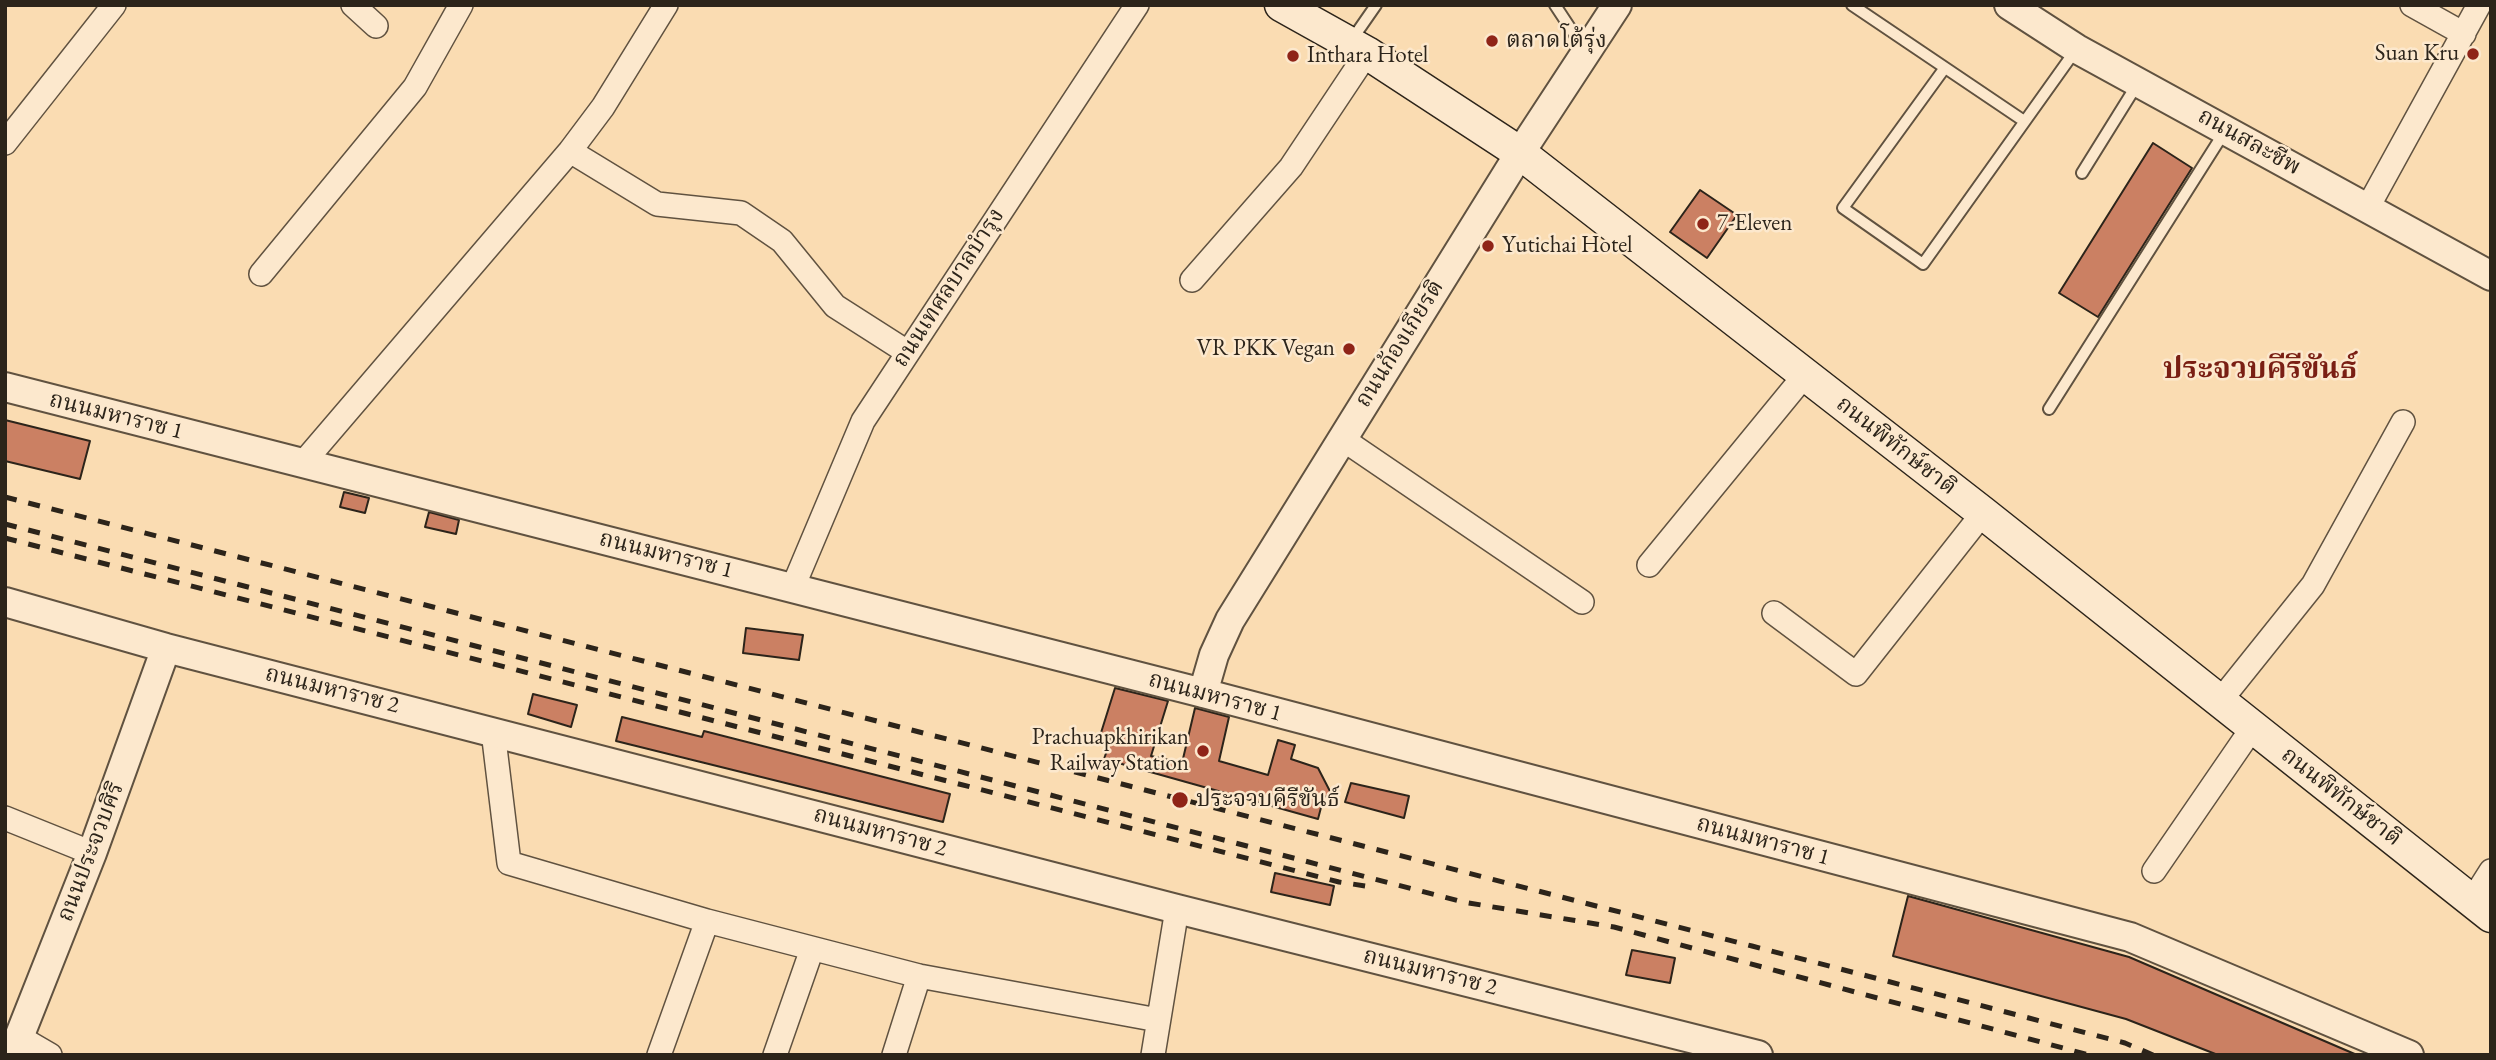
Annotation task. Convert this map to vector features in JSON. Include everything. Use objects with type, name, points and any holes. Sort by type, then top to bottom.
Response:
[{"type":"main road","name":"ถนนพิทักษ์ชาติ","points":[[1281,5],[1358,48],[1520,153],[1983,513],[2481,908]]},
{"type":"street","points":[[5,143],[114,5]]},
{"type":"street","points":[[353,5],[376,26]]},
{"type":"street","points":[[261,274],[415,87],[461,5]]},
{"type":"street","points":[[303,463],[570,151],[603,107],[667,5]]},
{"type":"street","name":"ถนนเทศลบาลบำรุง","points":[[793,587],[863,421],[1137,5]]},
{"type":"street","name":"ถนนก้องเกียรติ","points":[[1203,693],[1214,654],[1230,620],[1341,438],[1616,5]]},
{"type":"street","name":"ถนนสละชีพ","points":[[2009,5],[2077,49],[2491,276]]},
{"type":"street","points":[[2412,5],[2464,34]]},
{"type":"street","points":[[2368,208],[2479,5]]},
{"type":"street","points":[[1192,280],[1291,167],[1358,48]]},
{"type":"street","points":[[570,151],[657,204],[741,213],[782,241],[835,306],[907,352]]},
{"type":"street","points":[[1649,565],[1804,376]]},
{"type":"street","name":"ถนนมหาราช 1","points":[[5,387],[1203,693],[2130,937],[2409,1055]]},
{"type":"street","points":[[2220,701],[2313,585],[2403,422]]},
{"type":"street","points":[[1341,438],[1582,602]]},
{"type":"street","points":[[1774,613],[1856,674],[1983,513]]},
{"type":"street","name":"ถนนมหาราช 2","points":[[5,602],[166,648],[1177,909],[1758,1055]]},
{"type":"street","name":"ถนนประจวบศิริ","points":[[12,1041],[92,853],[166,648]]},
{"type":"street","points":[[2154,871],[2253,727]]},
{"type":"street","points":[[493,731],[509,863],[708,921],[919,976],[1158,1020]]},
{"type":"street","points":[[5,818],[92,853]]},
{"type":"street","points":[[2481,908],[2491,871]]},
{"type":"street","points":[[1153,1055],[1177,909]]},
{"type":"street","points":[[659,1055],[708,921]]},
{"type":"street","points":[[775,1055],[812,949]]},
{"type":"street","points":[[894,1055],[919,976]]},
{"type":"street","points":[[12,1041],[50,1055]]},
{"type":"lane","points":[[1358,48],[1376,5]]},
{"type":"lane","points":[[1555,5],[1586,51]]},
{"type":"lane","points":[[1852,5],[2024,121]]},
{"type":"lane","points":[[1944,69],[1843,208],[1923,264],[2077,49]]},
{"type":"lane","points":[[2082,173],[2138,83]]},
{"type":"lane","points":[[2049,409],[2226,129]]},
{"type":"building","points":[[2153,143],[2192,168],[2098,317],[2059,293]]},
{"type":"building","name":"7-Eleven","points":[[1700,190],[1737,215],[1707,258],[1670,232]]},
{"type":"building","points":[[5,420],[90,441],[80,479],[5,461]]},
{"type":"building","points":[[344,492],[369,498],[365,513],[340,507]]},
{"type":"building","points":[[429,512],[459,520],[456,534],[425,527]]},
{"type":"building","points":[[746,628],[803,635],[799,660],[743,653]]},
{"type":"building","points":[[1115,688],[1168,701],[1151,756],[1182,763],[1195,708],[1229,717],[1219,761],[1268,775],[1278,740],[1295,745],[1291,759],[1318,768],[1334,799],[1324,796],[1318,819],[1104,759],[1111,739],[1100,736]]},
{"type":"building","points":[[533,694],[577,705],[571,727],[528,714]]},
{"type":"building","points":[[622,717],[702,737],[704,731],[950,794],[943,822],[616,741]]},
{"type":"building","points":[[1351,783],[1409,796],[1404,818],[1345,802]]},
{"type":"building","points":[[1275,873],[1334,886],[1330,905],[1271,892]]},
{"type":"building","points":[[1908,896],[2129,957],[2357,1055],[2218,1055],[2126,1019],[1893,956]]},
{"type":"building","points":[[1632,950],[1675,958],[1670,983],[1626,975]]},
{"type":"railway","points":[[5,497],[1752,946],[2125,1043],[2153,1055]]},
{"type":"railway","points":[[5,524],[1463,902],[1614,927],[2089,1055]]},
{"type":"railway","points":[[5,538],[1339,882],[1372,887]]},
{"type":"place","name":"ตลาดโต้รุ่ง","points":[[1492,41]]},
{"type":"place","name":"Suan Kru","points":[[2473,54]]},
{"type":"place","name":"Inthara Hotel","points":[[1293,56]]},
{"type":"place","name":"7-Eleven","points":[[1703,224]]},
{"type":"place","name":"Yutichai Hotel","points":[[1488,246]]},
{"type":"place","name":"VR PKK Vegan","points":[[1349,349]]},
{"type":"place","name":"Prachuapkhirikan Railway Station","points":[[1203,751]]},
{"type":"place","name":"ประจวบคีรีขันธ์","points":[[1180,800]]},
{"type":"district","name":"ประจวบคีรีขันธ์","points":[[2260,370]]}]
